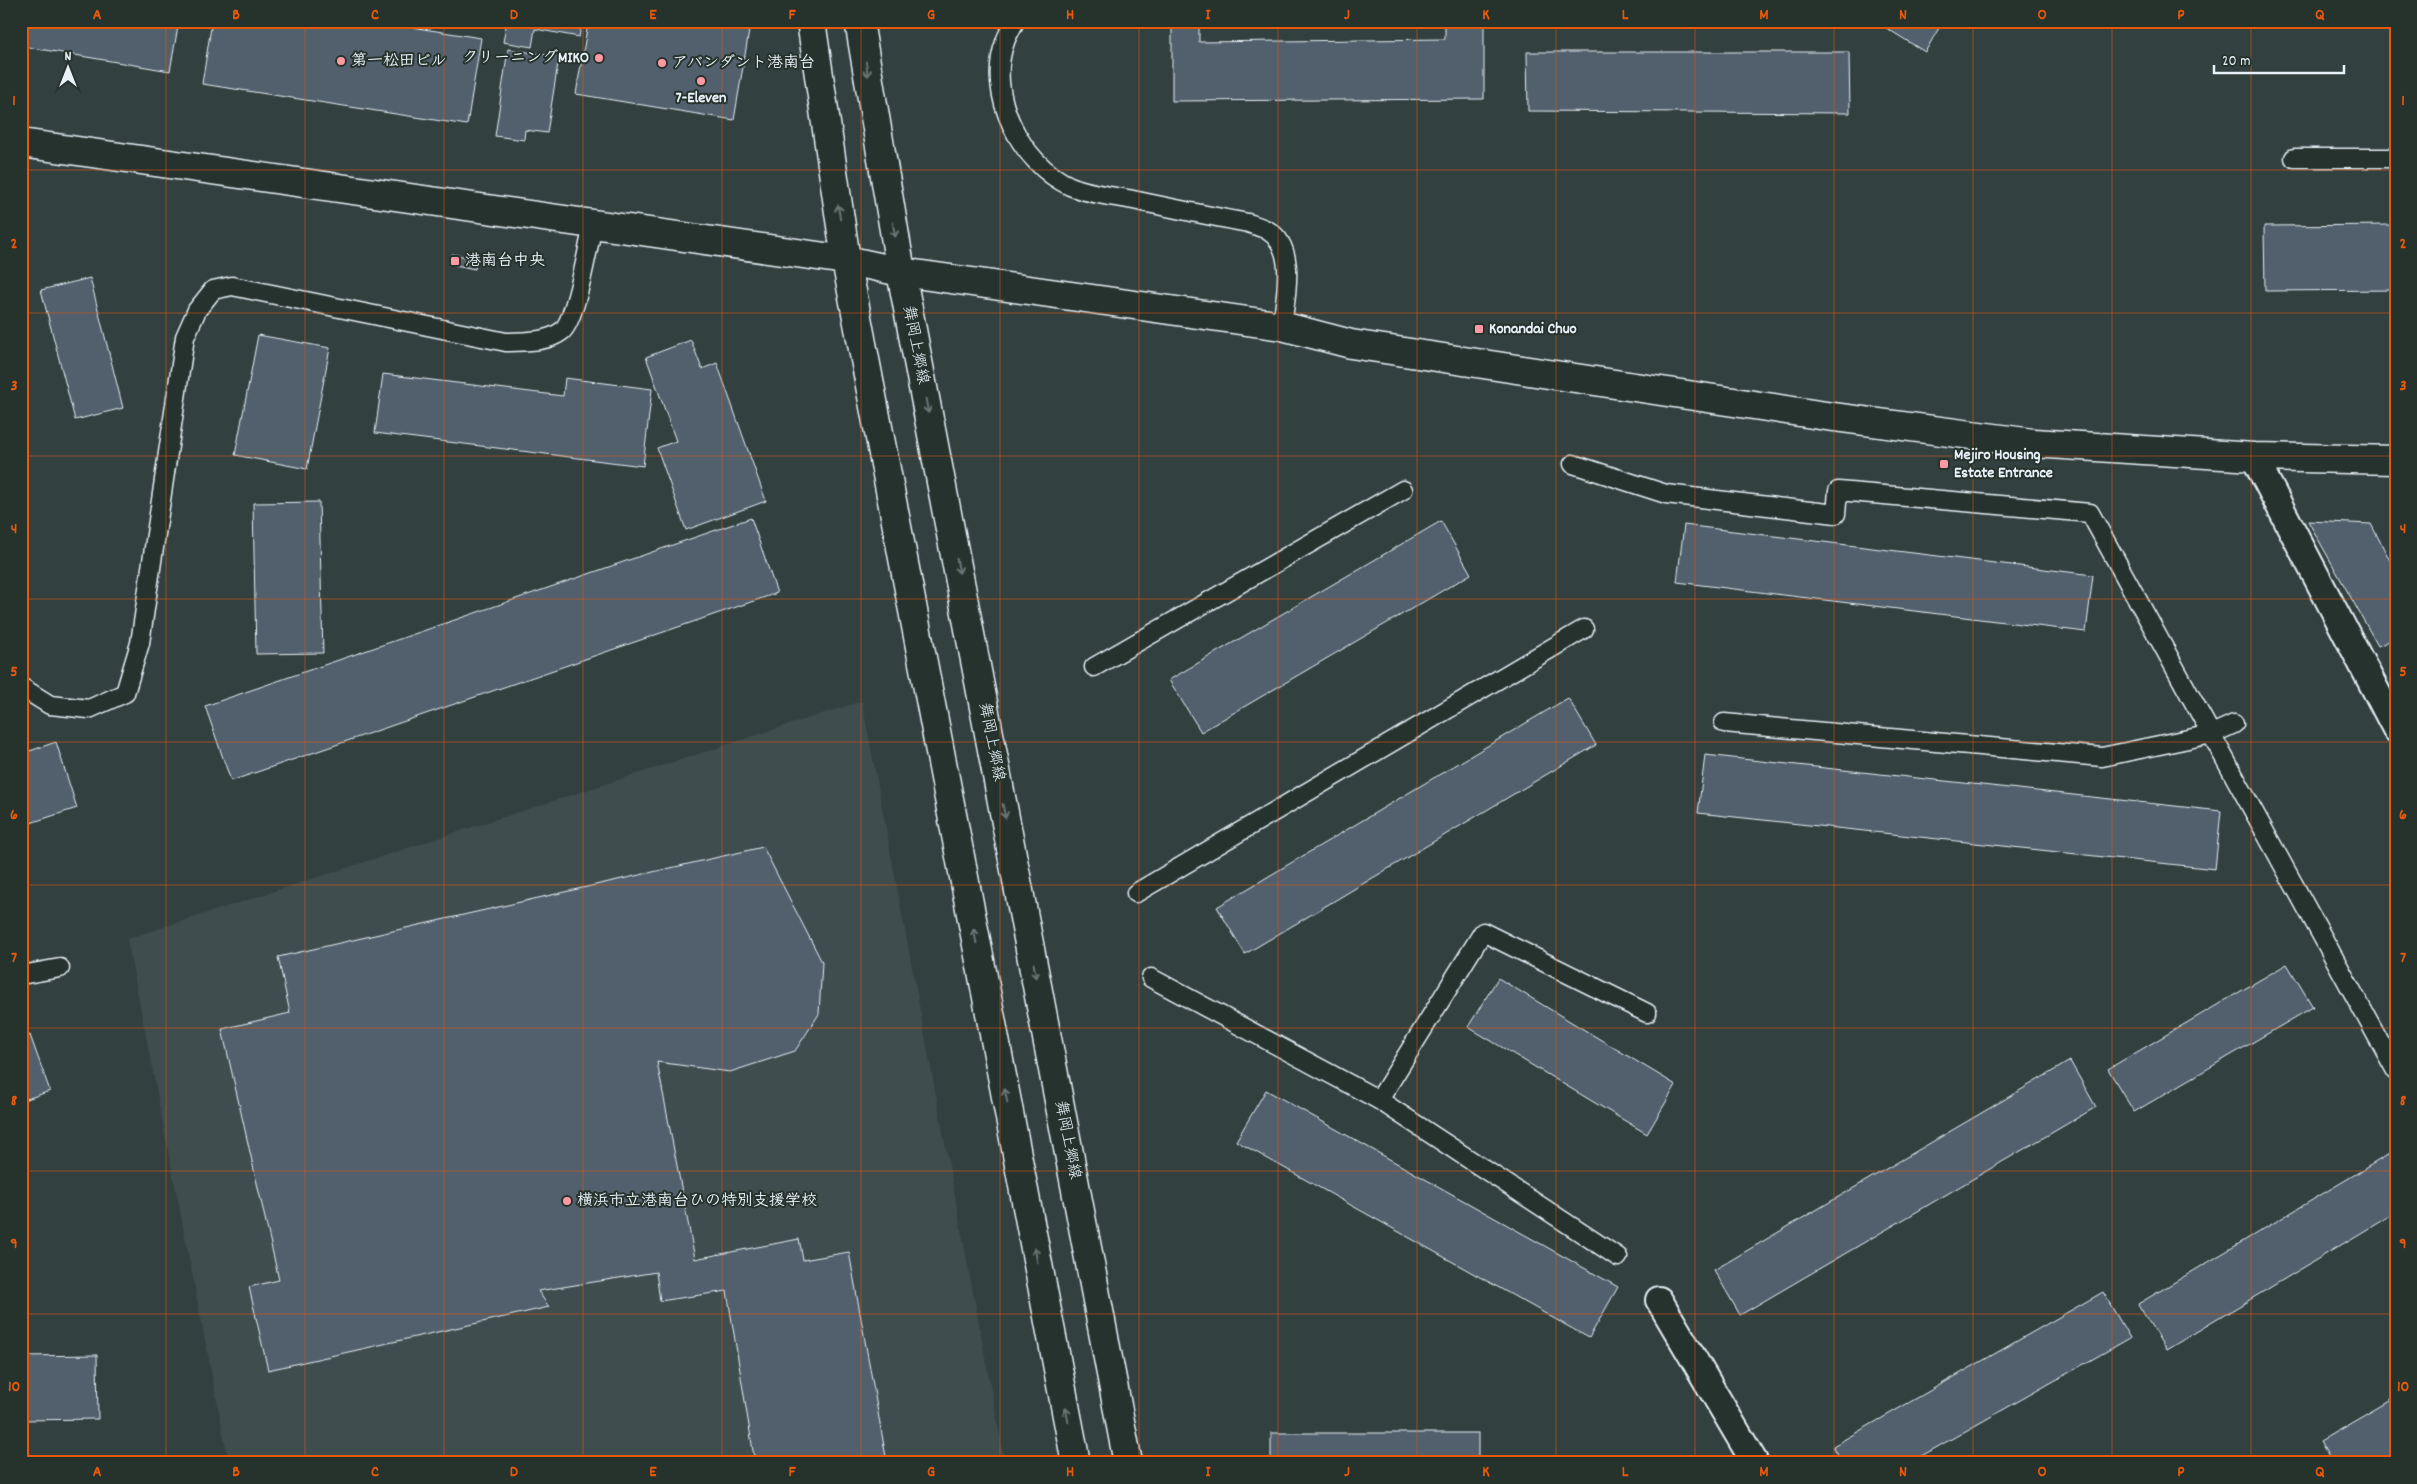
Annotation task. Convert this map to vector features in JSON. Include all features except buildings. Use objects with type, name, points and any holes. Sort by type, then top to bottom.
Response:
[{"type":"street","points":[[811,21],[846,260],[1076,1463]]},
{"type":"street","name":"舞岡上郷線","points":[[859,21],[901,272],[1128,1463]]},
{"type":"street","points":[[21,143],[846,260],[901,272],[1282,326],[1350,344],[1836,417],[2033,443],[2254,457],[2396,460]]},
{"type":"street","points":[[2254,457],[2396,729]]},
{"type":"street","points":[[1659,1300],[1755,1463]]},
{"type":"lane","points":[[1015,21],[1005,42],[1000,72],[1003,106],[1018,136],[1043,168],[1070,186],[1101,194],[1248,223],[1268,230],[1276,238],[1287,264],[1282,326]]},
{"type":"lane","points":[[2294,158],[2396,158]]},
{"type":"lane","points":[[21,687],[50,705],[89,709],[126,693],[140,643],[185,337],[197,310],[212,290],[232,286],[506,342],[547,339],[563,331],[574,306],[594,225]]},
{"type":"lane","points":[[1573,464],[1666,494],[1836,514],[1838,492],[2090,513],[2396,1071]]},
{"type":"lane","points":[[1094,667],[1403,490]]},
{"type":"lane","points":[[1136,893],[1584,629]]},
{"type":"lane","points":[[1724,723],[2102,757],[2212,734],[2234,724]]},
{"type":"lane","points":[[1379,1100],[1483,932],[1647,1013]]},
{"type":"lane","points":[[21,975],[60,968]]},
{"type":"lane","points":[[1151,978],[1379,1100],[1618,1257]]},
{"type":"shaded area","name":"横浜市立港南台ひの特別支援学校","points":[[862,701],[1005,1463],[229,1463],[127,939]]},
{"type":"place","name":"クリーニングMIKO","points":[[599,58]]},
{"type":"place","name":"第一松田ビル","points":[[341,61]]},
{"type":"place","name":"アバンダント港南台","points":[[662,63]]},
{"type":"place","name":"7-Eleven","points":[[701,81]]},
{"type":"place","name":"港南台中央","points":[[455,261]]},
{"type":"place","name":"Konandai Chuo","points":[[1479,329]]},
{"type":"place","name":"Mejiro Housing Estate Entrance","points":[[1944,464]]},
{"type":"place","name":"横浜市立港南台ひの特別支援学校","points":[[567,1201]]}]
